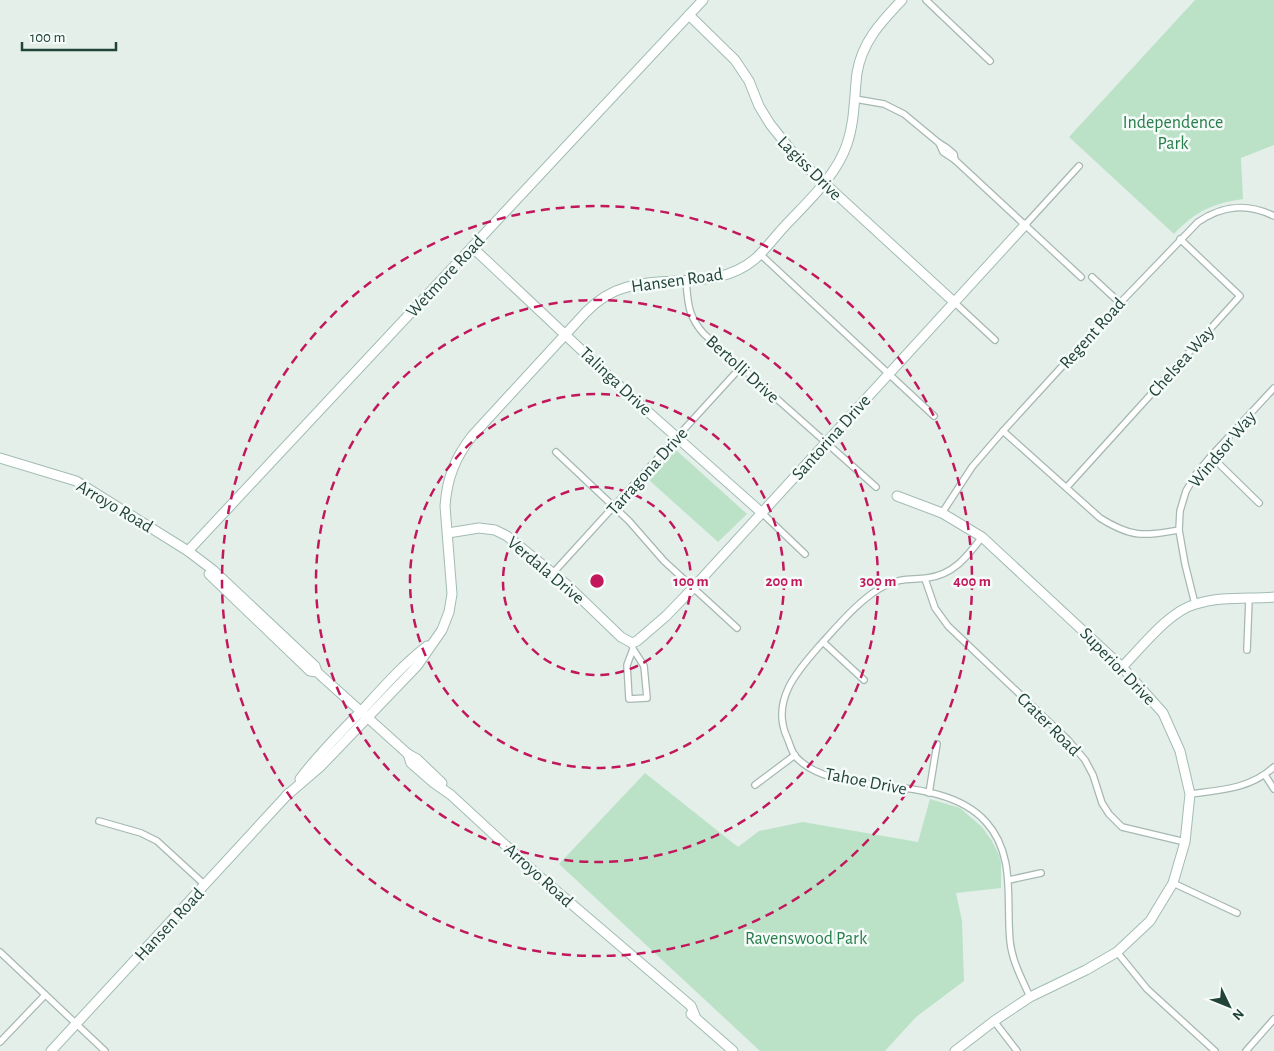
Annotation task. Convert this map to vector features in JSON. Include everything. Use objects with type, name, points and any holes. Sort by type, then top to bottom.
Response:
[{"type":"street","name":"Wetmore Road","points":[[188,552],[703,0]]},
{"type":"street","name":"Hansen Road","points":[[51,1051],[286,796],[321,766],[364,714],[417,666],[437,638],[446,620],[452,594],[445,506],[446,492],[451,471],[461,450],[472,436],[591,307],[610,293],[643,283],[716,278],[728,274],[755,259],[760,254],[836,167],[847,146],[859,64],[866,44],[881,23],[902,0]]},
{"type":"street","points":[[926,0],[990,61]]},
{"type":"street","name":"Lagiss Drive","points":[[689,16],[735,60],[749,81],[773,129],[797,158],[954,302]]},
{"type":"street","points":[[855,99],[894,108],[908,117],[954,154],[955,160],[1081,277]]},
{"type":"street","points":[[1025,225],[1079,166]]},
{"type":"street","name":"Regent Road","points":[[942,513],[972,468],[1003,431],[1120,302],[1198,222],[1210,213],[1228,208],[1246,207],[1274,216]]},
{"type":"street","name":"Santorina Drive","points":[[632,646],[666,616],[694,587],[1025,225]]},
{"type":"street","name":"Chelsea Way","points":[[1067,487],[1240,296],[1180,239]]},
{"type":"street","name":"Talinga Drive","points":[[472,247],[677,438],[762,513]]},
{"type":"street","points":[[760,254],[934,416]]},
{"type":"street","points":[[1092,277],[1120,302]]},
{"type":"street","name":"Bertolli Drive","points":[[686,281],[689,310],[694,323],[704,334],[876,487]]},
{"type":"street","points":[[954,302],[995,340]]},
{"type":"street","name":"Tarragona Drive","points":[[553,573],[740,368]]},
{"type":"street","name":"Windsor Way","points":[[1195,604],[1179,530],[1180,510],[1186,491],[1196,474],[1211,456],[1274,388]]},
{"type":"street","points":[[1003,431],[1100,518],[1117,529],[1133,534],[1154,534],[1179,530]]},
{"type":"street","points":[[556,452],[629,521],[664,561],[737,628]]},
{"type":"street","points":[[1211,456],[1259,503]]},
{"type":"street","name":"Arroyo Road","points":[[0,458],[76,480],[196,558],[210,574],[310,671],[317,672],[408,754],[417,759],[451,795],[540,877],[628,954],[637,965],[686,1011],[695,1016],[732,1051]]},
{"type":"street","name":"Superior Drive","points":[[897,496],[942,513],[982,537],[1122,666],[1163,713],[1180,751],[1190,794],[1185,842],[1173,883],[1150,922],[1117,952],[1086,970],[1030,997],[994,1021],[955,1051]]},
{"type":"street","points":[[762,513],[805,554]]},
{"type":"street","name":"Verdala Drive","points":[[448,533],[479,528],[502,533],[518,543],[553,573],[632,646]]},
{"type":"street","name":"Tahoe Drive","points":[[982,537],[958,566],[941,576],[898,581],[887,584],[870,594],[823,642],[797,673],[786,690],[783,707],[783,728],[795,755],[809,768],[826,777],[929,792],[954,798],[971,808],[987,822],[998,839],[1005,855],[1009,880],[1010,942],[1013,957],[1030,997]]},
{"type":"street","name":"Crater Road","points":[[925,579],[935,608],[948,626],[1066,737],[1085,760],[1093,775],[1102,803],[1109,814],[1122,827],[1185,842]]},
{"type":"street","points":[[1122,666],[1173,616],[1195,604],[1215,600],[1274,597]]},
{"type":"street","points":[[1247,650],[1249,598]]},
{"type":"street","points":[[823,642],[864,680]]},
{"type":"street","points":[[632,646],[644,666],[647,698],[629,699],[627,665],[632,646]]},
{"type":"street","points":[[929,792],[937,744]]},
{"type":"street","points":[[756,785],[795,755]]},
{"type":"street","points":[[1190,794],[1233,789],[1265,775],[1274,766]]},
{"type":"street","points":[[1265,775],[1274,788]]},
{"type":"street","points":[[99,821],[140,833],[157,841],[205,885]]},
{"type":"street","points":[[1009,880],[1041,873]]},
{"type":"street","points":[[1173,883],[1237,913]]},
{"type":"street","points":[[0,952],[104,1051]]},
{"type":"street","points":[[1117,952],[1148,989],[1215,1051]]},
{"type":"street","points":[[0,1042],[45,995]]},
{"type":"street","points":[[1246,1051],[1274,1019]]},
{"type":"street","points":[[994,1021],[1017,1051]]},
{"type":"green space","name":"Independence Park","points":[[1195,0],[1274,0],[1274,145],[1241,158],[1243,199],[1222,203],[1197,214],[1174,234],[1069,137]]},
{"type":"green space","points":[[676,450],[747,514],[718,542],[649,480]]},
{"type":"green space","name":"Ravenswood Park","points":[[645,773],[738,847],[759,831],[803,822],[918,842],[930,799],[960,808],[982,827],[992,841],[1001,863],[1001,888],[956,893],[962,921],[964,981],[916,1017],[885,1051],[760,1051],[559,864]]}]
